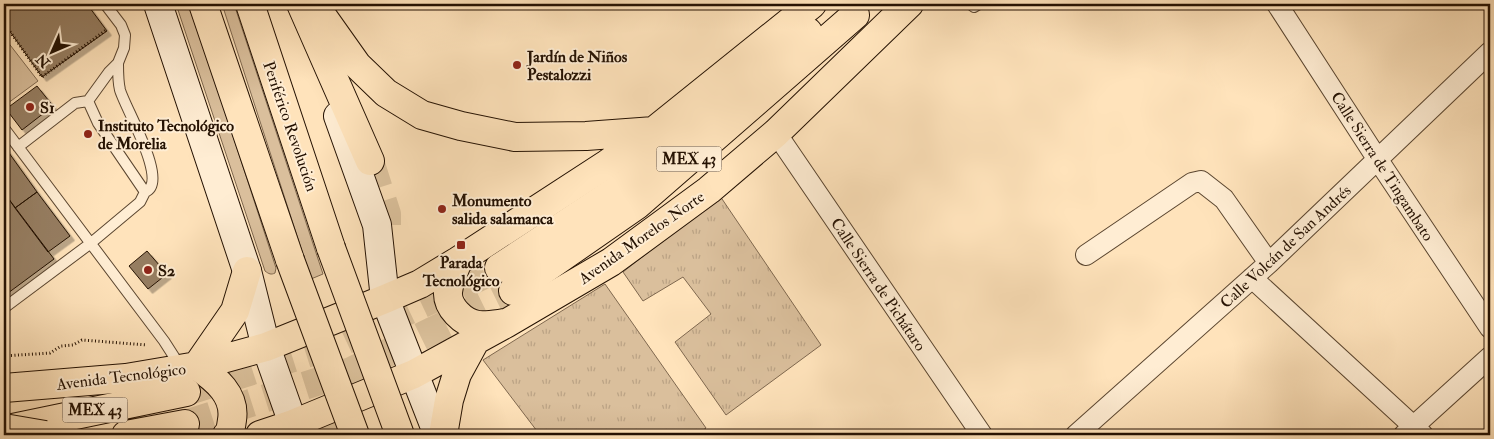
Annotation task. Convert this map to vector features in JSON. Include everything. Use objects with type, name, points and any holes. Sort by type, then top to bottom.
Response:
[{"type":"main road","points":[[158,4],[247,271],[266,346],[295,430],[260,435]]},
{"type":"main road","points":[[203,4],[290,260],[355,435]]},
{"type":"main road","name":"Periférico Revolución","points":[[250,4],[332,248],[400,435]]},
{"type":"main road","points":[[297,4],[377,225],[385,300],[438,435]]},
{"type":"main road","points":[[301,4],[370,162]]},
{"type":"main road","points":[[317,4],[323,17],[357,65],[386,93],[422,115],[461,126],[514,137],[586,136],[654,131]]},
{"type":"main road","points":[[385,300],[420,284],[575,186],[654,131],[812,4]]},
{"type":"main road","name":"Avenida Morelos Norte","points":[[295,430],[414,374],[507,323],[611,262],[709,190],[776,132],[909,4]]},
{"type":"main road","name":"MEX 43","points":[[499,268],[626,184],[848,9]]},
{"type":"main road","name":"MEX 43","points":[[514,291],[636,205],[848,9]]},
{"type":"main road","points":[[458,261],[451,278],[448,293],[450,302],[458,314],[466,321],[478,324],[507,323]]},
{"type":"main road","points":[[189,376],[235,311],[247,271]]},
{"type":"main road","name":"Avenida Tecnológico","points":[[4,388],[126,378],[189,376],[385,300]]},
{"type":"main road","points":[[443,435],[448,400],[457,374],[475,341]]},
{"type":"main road","points":[[189,376],[214,378],[228,394],[233,412],[230,432],[227,435]]},
{"type":"main road","name":"MEX 43","points":[[4,429],[189,376]]},
{"type":"main road","name":"MEX 43","points":[[126,435],[185,424]]},
{"type":"main road","points":[[4,429],[44,435]]},
{"type":"street","name":"Calle Sierra de Tingambato","points":[[1277,4],[1490,328]]},
{"type":"street","name":"Calle Volcán de San Andrés","points":[[1076,435],[1269,263],[1490,52]]},
{"type":"street","name":"Calle Sierra de Pichátaro","points":[[776,132],[982,435]]},
{"type":"street","points":[[1086,255],[1192,183],[1201,181],[1224,199],[1269,263]]},
{"type":"street","points":[[1252,278],[1414,432],[1490,357]]},
{"type":"lane","points":[[18,147],[75,104],[88,101],[118,63],[124,48],[125,35],[121,25],[105,4]]},
{"type":"lane","points":[[970,4],[974,7],[978,4]]},
{"type":"lane","points":[[4,308],[91,243],[140,202],[145,192],[153,186],[153,170],[147,150],[133,123],[120,89],[118,63]]},
{"type":"lane","points":[[88,101],[98,123],[145,192]]},
{"type":"lane","points":[[4,128],[189,376]]},
{"type":"path","points":[[4,24],[42,78],[107,31],[102,24]]},
{"type":"path","points":[[4,34],[9,30]]},
{"type":"path","points":[[4,356],[50,353],[61,346],[73,345],[82,340],[167,346]]},
{"type":"green space","points":[[176,4],[190,4],[276,268],[274,274],[265,271]]},
{"type":"green space","points":[[222,4],[234,4],[323,274],[311,279]]},
{"type":"green space","points":[[7,41],[38,81],[4,106],[4,43]]},
{"type":"green space","points":[[720,196],[821,345],[726,415],[675,342],[711,314],[683,277],[643,301],[623,272]]},
{"type":"green space","points":[[605,284],[706,428],[696,435],[540,435],[483,360]]},
{"type":"building","points":[[4,4],[87,4],[107,31],[42,77],[4,23]]},
{"type":"building","name":"S1","points":[[37,86],[53,106],[22,130],[6,109]]},
{"type":"building","points":[[4,146],[37,192],[15,208],[4,192]]},
{"type":"building","points":[[37,192],[70,236],[48,252],[15,208]]},
{"type":"building","points":[[4,194],[54,259],[4,296]]},
{"type":"building","name":"S2","points":[[147,251],[167,274],[148,289],[129,266]]},
{"type":"tunnel","points":[[370,161],[387,214],[387,225]]},
{"type":"tunnel","points":[[186,392],[340,343],[499,268]]},
{"type":"tunnel","points":[[185,424],[351,371],[513,291]]},
{"type":"tunnel","points":[[328,435],[326,420],[340,392]]},
{"type":"place","name":"Jardín de Niños Pestalozzi","points":[[517,65]]},
{"type":"place","name":"S1","points":[[30,107]]},
{"type":"place","name":"Instituto Tecnológico de Morelia","points":[[88,134]]},
{"type":"place","name":"Monumento salida salamanca","points":[[442,209]]},
{"type":"place","name":"Parada Tecnológico","points":[[461,245]]},
{"type":"place","name":"S2","points":[[148,270]]}]
